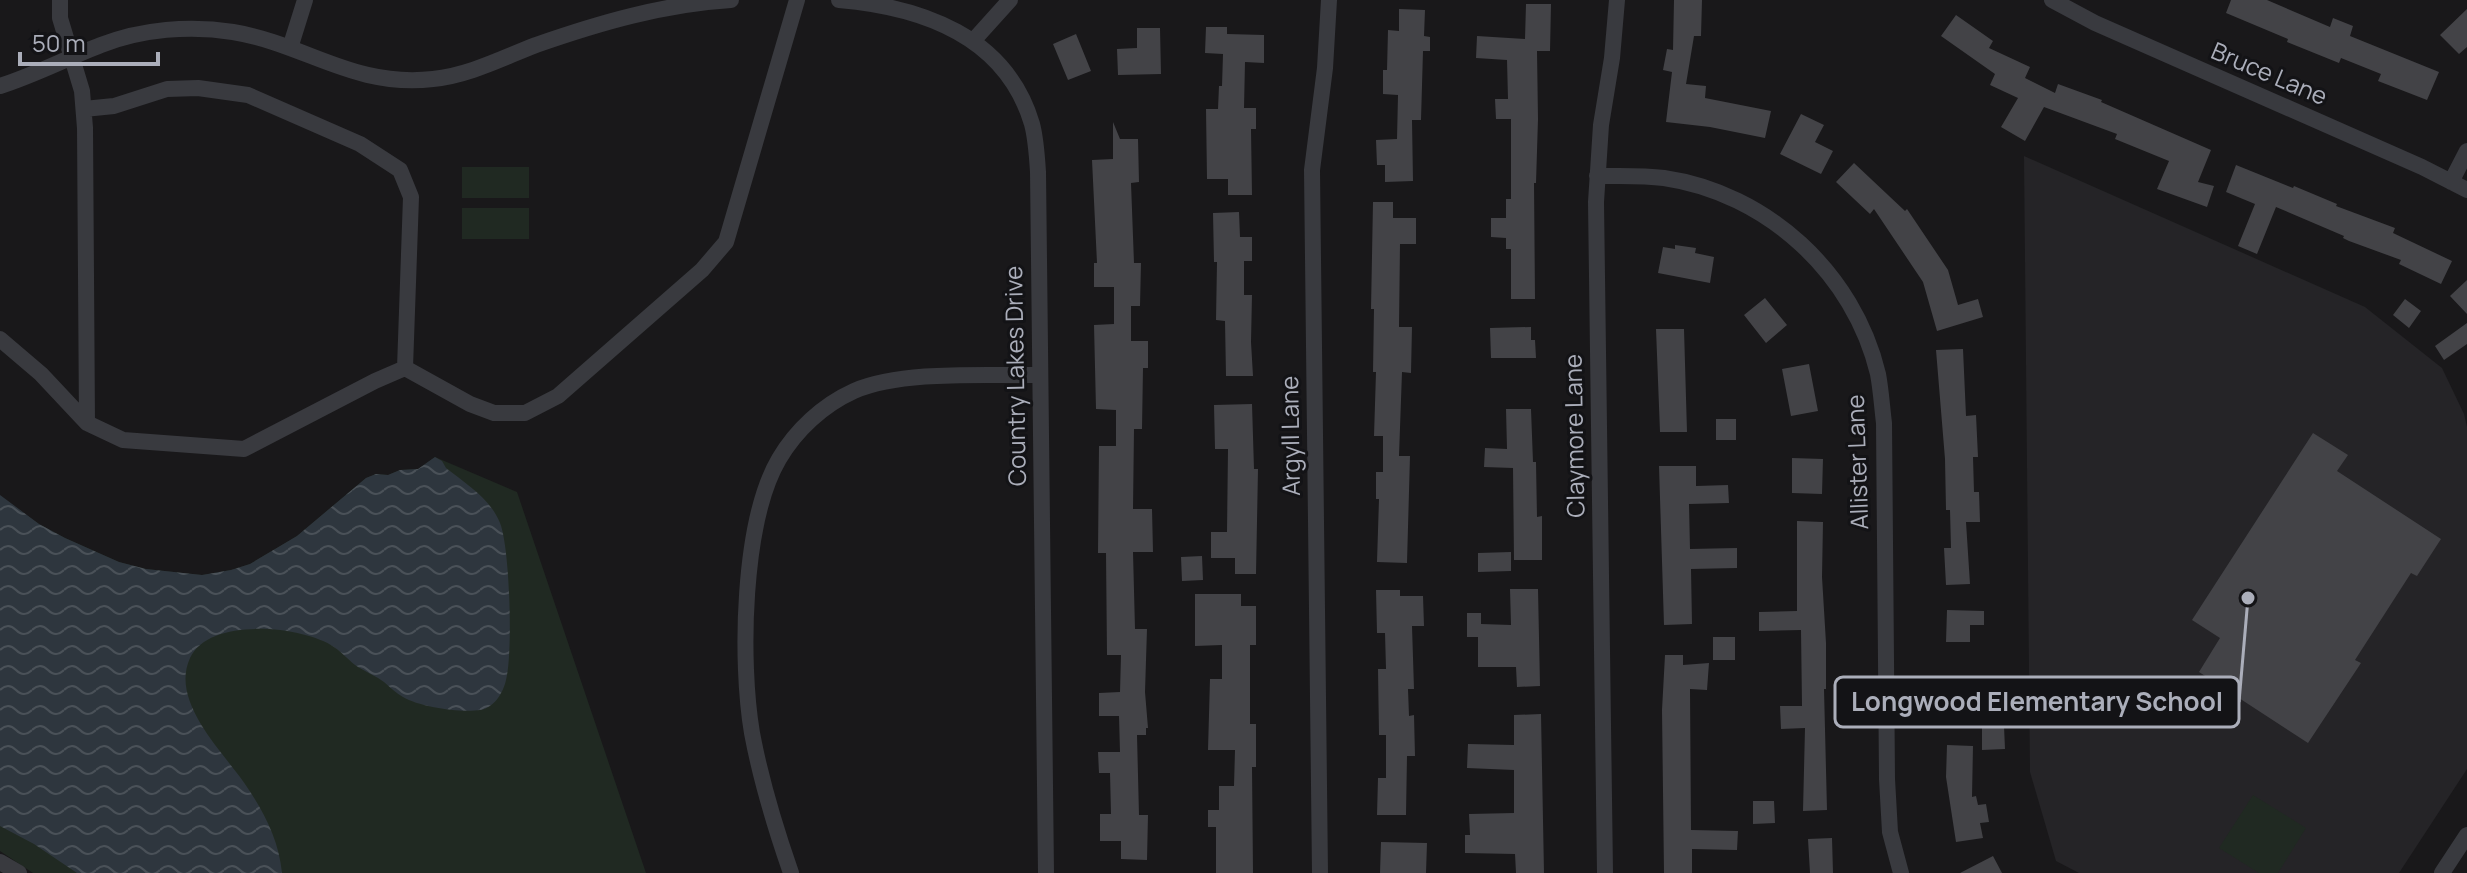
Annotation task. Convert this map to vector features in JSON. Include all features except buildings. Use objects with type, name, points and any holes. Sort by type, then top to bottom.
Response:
[{"type":"street","points":[[60,0],[60,18],[82,91],[84,109],[87,423]]},
{"type":"street","points":[[290,48],[305,0]]},
{"type":"street","points":[[617,0],[622,18]]},
{"type":"street","points":[[0,86],[103,44],[174,30],[230,32],[290,48],[356,74],[429,80],[468,72],[588,27],[657,10],[731,0]]},
{"type":"street","points":[[405,368],[470,404],[494,413],[525,413],[558,396],[702,270],[726,242],[797,0]]},
{"type":"street","name":"Country Lakes Drive","points":[[839,0],[902,9],[973,41],[986,51],[1013,84],[1021,97],[1035,137],[1038,172],[1046,873]]},
{"type":"street","points":[[973,41],[1010,0]]},
{"type":"street","name":"Argyll Lane","points":[[1320,873],[1312,170],[1327,46],[1329,0]]},
{"type":"street","name":"Claymore Lane","points":[[1605,873],[1597,176],[1617,0]]},
{"type":"street","name":"Bruce Lane","points":[[2052,0],[2095,23],[2422,167],[2467,190]]},
{"type":"street","points":[[84,109],[114,106],[167,89],[198,88],[248,95],[360,144],[400,170],[411,197],[405,368]]},
{"type":"street","points":[[2451,182],[2467,151]]},
{"type":"street","name":"Allister Lane","points":[[1597,176],[1663,178],[1686,182],[1724,194],[1763,213],[1793,236],[1823,266],[1858,321],[1877,372],[1884,423],[1887,779],[1890,832],[1901,873]]},
{"type":"street","points":[[0,339],[41,374],[87,423],[123,440],[244,449],[405,368]]},
{"type":"street","points":[[791,873],[762,782],[752,730],[745,646],[753,544],[772,472],[803,427],[817,414],[857,390],[885,381],[909,378],[1040,375]]},
{"type":"street","points":[[2442,873],[2467,835]]},
{"type":"street","points":[[0,862],[19,873]]},
{"type":"shaded area","points":[[2024,156],[2365,307],[2442,368],[2467,427],[2467,769],[2399,873],[2079,873],[2056,861],[2030,772]]},
{"type":"shaded area","points":[[462,167],[529,167],[529,198],[462,198]]},
{"type":"shaded area","points":[[462,208],[529,208],[529,239],[462,239]]},
{"type":"shaded area","points":[[435,457],[517,492],[646,873],[33,873],[0,851],[0,496],[39,524],[119,562],[146,569],[202,575],[250,564],[297,536],[366,478],[418,469]]},
{"type":"shaded area","points":[[2253,795],[2306,828],[2278,873],[2259,873],[2219,848]]},
{"type":"water","points":[[435,457],[477,492],[500,523],[508,577],[510,625],[505,685],[494,703],[485,709],[472,711],[419,704],[400,695],[320,640],[280,630],[236,631],[216,636],[200,645],[190,658],[186,675],[187,693],[203,728],[261,810],[275,840],[282,873],[77,873],[0,826],[0,495],[39,524],[119,562],[146,569],[202,575],[250,564],[297,536],[366,478],[418,469]]},
{"type":"place","name":"Longwood Elementary School","points":[[2248,598]]}]
